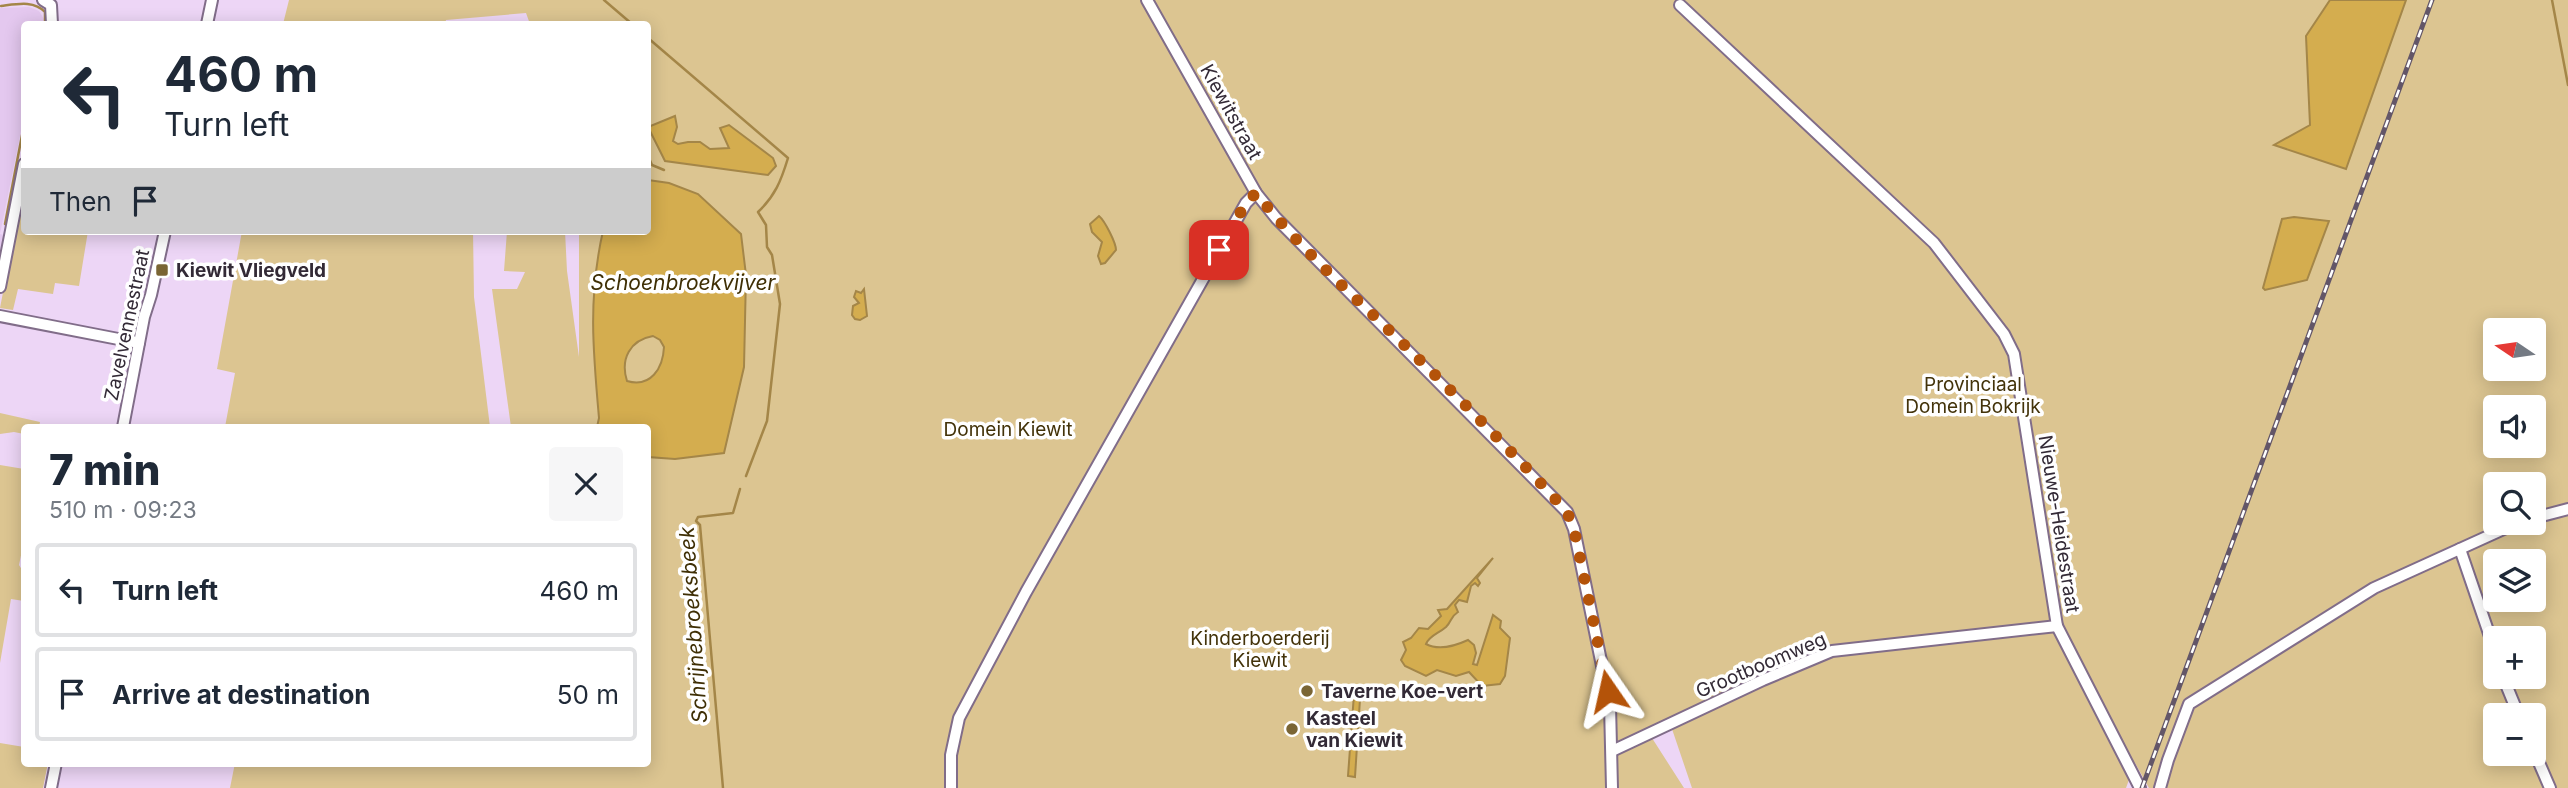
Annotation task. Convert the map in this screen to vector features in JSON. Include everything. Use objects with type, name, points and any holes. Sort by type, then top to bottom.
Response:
[{"type":"street","points":[[208,21],[212,0]]},
{"type":"street","name":"Kiewitstraat","points":[[1147,0],[1256,193],[1276,218],[1567,512],[1574,529],[1610,705],[1612,788]]},
{"type":"street","points":[[47,3],[51,21]]},
{"type":"street","name":"Nieuwe-Heidestraat","points":[[1680,5],[1934,243],[2004,334],[2014,354],[2057,626],[2140,788]]},
{"type":"street","points":[[0,287],[21,179]]},
{"type":"street","points":[[951,788],[951,755],[959,718],[1026,592],[1246,203],[1256,193]]},
{"type":"street","name":"Zavelvennestraat","points":[[124,424],[164,235]]},
{"type":"street","points":[[0,316],[139,343]]},
{"type":"street","points":[[2546,515],[2568,509]]},
{"type":"street","points":[[2160,788],[2189,704],[2374,588],[2491,535]]},
{"type":"street","points":[[2460,549],[2486,626]]},
{"type":"street","name":"Grootboomweg","points":[[1612,751],[1763,680],[1832,651],[2057,626]]},
{"type":"street","points":[[2540,766],[2550,788]]},
{"type":"street","points":[[51,788],[55,767]]},
{"type":"shaded area","points":[[29,7],[39,11],[44,19],[21,21],[21,131],[0,234],[0,8]]},
{"type":"shaded area","points":[[0,234],[4,235],[0,258]]},
{"type":"green space","points":[[289,0],[2568,0],[2568,788],[2149,788],[2135,763],[2126,788],[1692,788],[1672,729],[1652,738],[1684,788],[230,788],[234,767],[651,767],[651,424],[511,424],[492,289],[517,289],[525,272],[504,271],[507,235],[565,235],[567,271],[579,357],[579,235],[651,235],[651,21],[529,21],[526,13],[446,21],[284,21]]},
{"type":"green space","points":[[21,199],[21,235],[87,235],[79,286],[55,283],[53,294],[18,289],[13,310],[0,308]]},
{"type":"green space","points":[[241,235],[473,235],[474,297],[490,424],[226,424],[235,373],[217,369]]},
{"type":"green space","points":[[0,413],[40,422],[21,424],[21,433],[0,434]]},
{"type":"green space","points":[[0,465],[21,468],[21,601],[11,599],[0,663]]},
{"type":"green space","points":[[0,743],[21,746],[21,767],[47,767],[43,788],[0,788]]},
{"type":"water","points":[[2330,0],[2406,0],[2346,169],[2274,145],[2310,125],[2306,36]]},
{"type":"water","points":[[675,116],[677,127],[673,141],[678,144],[700,142],[710,149],[729,148],[720,128],[729,125],[773,158],[776,166],[768,175],[665,161],[651,133],[651,126]]},
{"type":"water","name":"Schoenbroekvijver","points":[[651,180],[669,183],[698,194],[741,234],[746,275],[744,367],[724,453],[675,459],[651,457],[651,424],[598,424],[594,302],[602,235],[651,235]],"holes":[[[653,336],[660,340],[664,347],[658,369],[649,379],[643,382],[627,381],[626,358],[633,346]]]},
{"type":"water","points":[[1099,216],[1110,232],[1116,250],[1101,264],[1098,256],[1102,242],[1092,232],[1090,224]]},
{"type":"water","points":[[2294,217],[2329,221],[2307,280],[2265,290],[2263,288],[2282,219]]},
{"type":"water","points":[[864,289],[867,316],[860,320],[855,319],[852,315],[853,306],[859,303],[854,297],[856,291],[861,293]]},
{"type":"water","points":[[1493,558],[1477,578],[1480,583],[1478,586],[1475,583],[1471,586],[1467,602],[1459,600],[1455,605],[1458,612],[1446,627],[1426,644],[1442,647],[1468,640],[1474,645],[1476,653],[1473,664],[1477,665],[1493,615],[1501,621],[1500,628],[1510,638],[1505,676],[1500,684],[1482,686],[1469,672],[1456,676],[1437,670],[1426,676],[1405,666],[1401,660],[1406,650],[1403,642],[1411,638],[1419,628],[1428,629],[1441,616],[1438,610],[1447,609]]},
{"type":"water","points":[[1354,694],[1360,699],[1355,777],[1348,776]]},
{"type":"waterway","name":"Schrijnebroeksbeek","points":[[604,0],[628,21]]},
{"type":"waterway","points":[[2552,0],[2568,85]]},
{"type":"waterway","points":[[1,6],[36,6],[45,12],[45,21]]},
{"type":"waterway","name":"Schrijnebroeksbeek","points":[[651,41],[788,158],[777,188],[758,212],[766,225],[767,247],[772,255],[780,304],[767,421],[746,476]]},
{"type":"waterway","points":[[5,224],[21,141]]},
{"type":"waterway","points":[[651,163],[664,170]]},
{"type":"waterway","name":"Schrijnebroeksbeek","points":[[723,788],[700,525],[696,521],[698,517],[733,513],[740,489]]},
{"type":"railway","points":[[2142,788],[2432,0]]},
{"type":"place","name":"Kiewit Vliegveld","points":[[162,270]]},
{"type":"place","name":"Taverne Koe-vert","points":[[1307,691]]},
{"type":"place","name":"Kasteel van Kiewit","points":[[1292,729]]},
{"type":"route","points":[[1219,250],[1246,203],[1256,193],[1314,257],[1567,512],[1574,529],[1608,691]]},
{"type":"park label","name":"Provinciaal Domein Bokrijk","points":[[1973,395]]},
{"type":"park label","name":"Domein Kiewit","points":[[1008,429]]},
{"type":"park label","name":"Kinderboerderij Kiewit","points":[[1260,649]]}]
